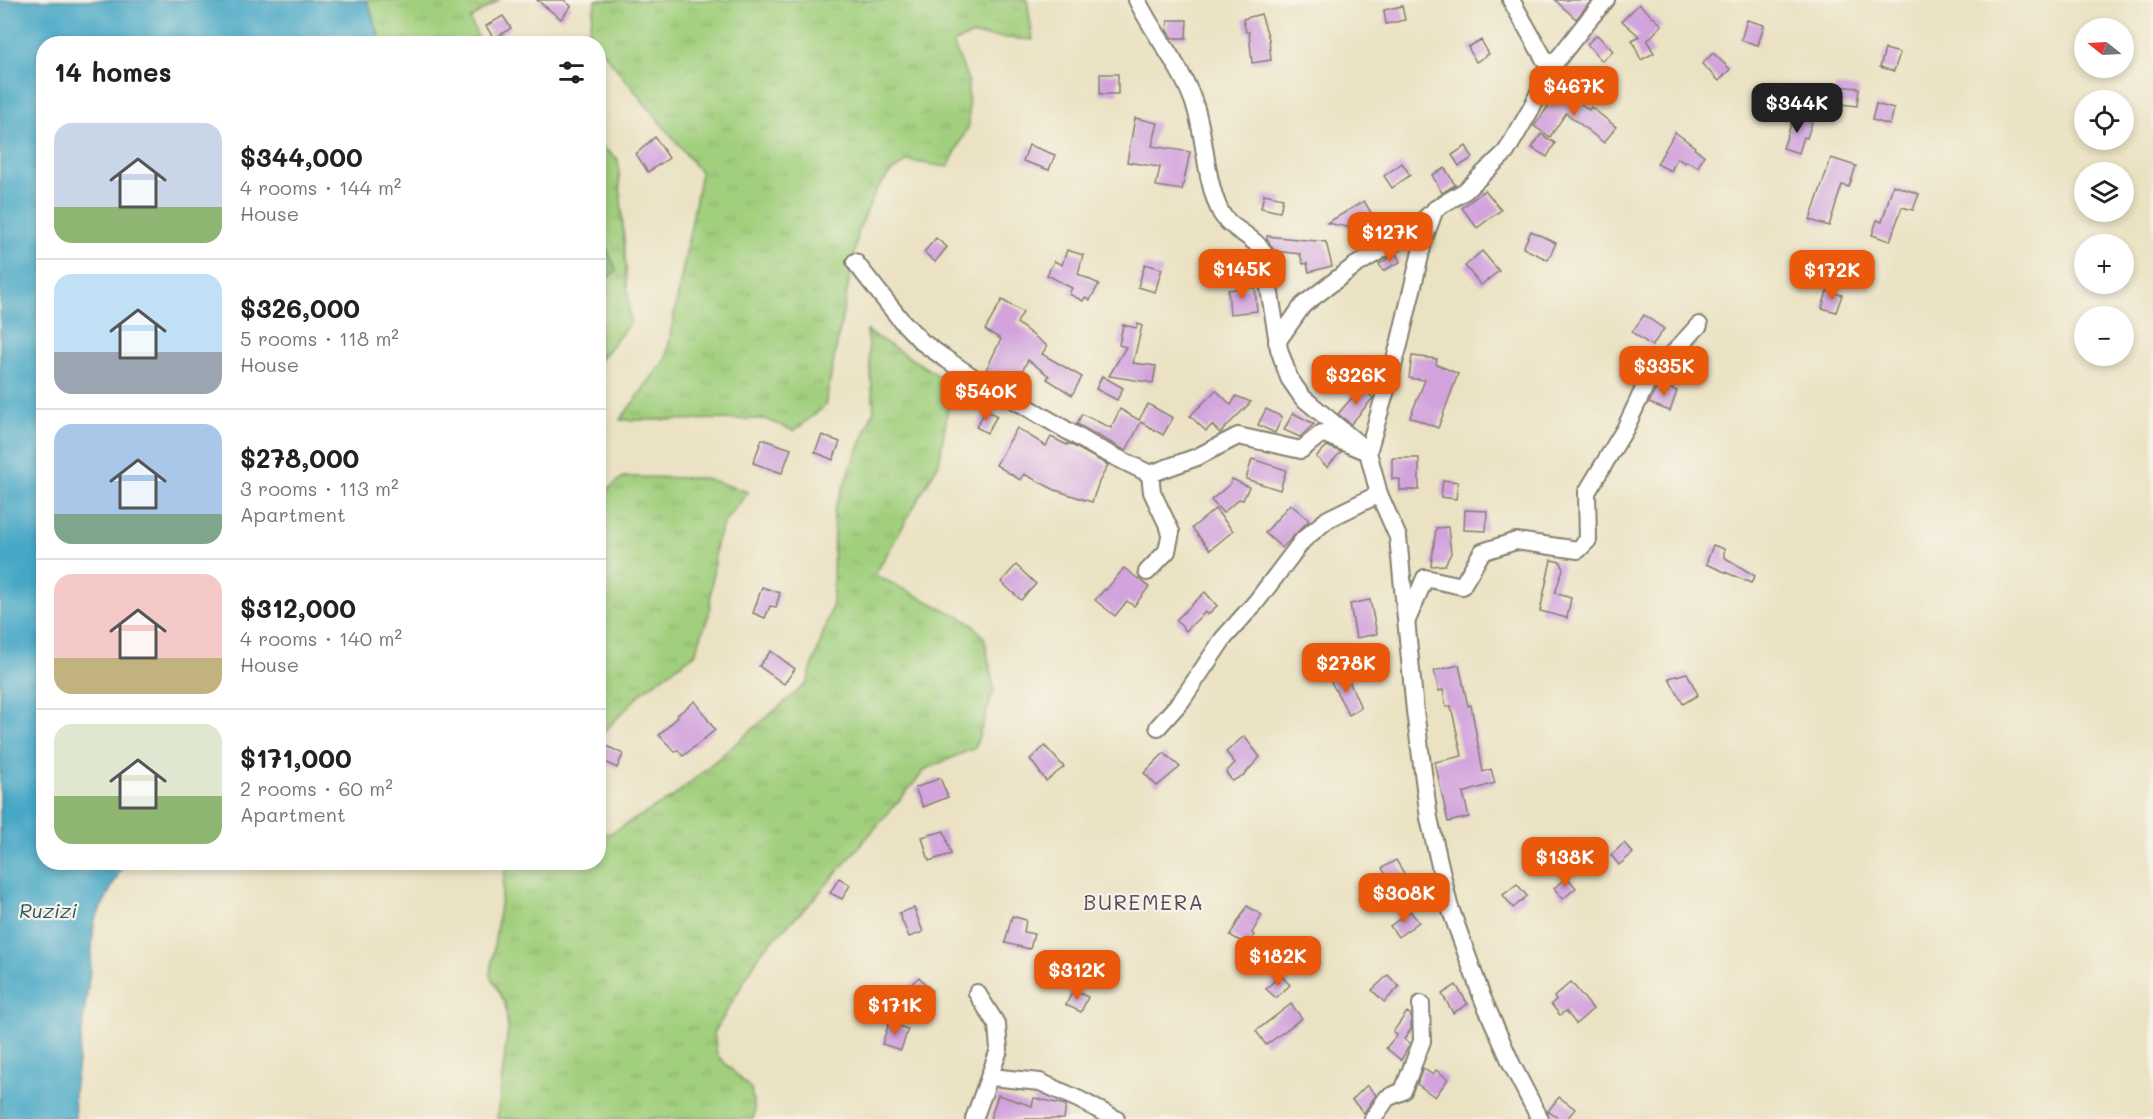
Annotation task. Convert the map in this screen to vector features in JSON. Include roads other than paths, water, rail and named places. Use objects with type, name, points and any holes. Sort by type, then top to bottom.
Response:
[{"type":"street","points":[[1137,0],[1186,83],[1196,109],[1210,177],[1221,213],[1231,225],[1256,241],[1263,251],[1277,342],[1289,378],[1302,397],[1368,452]]},
{"type":"street","points":[[1511,0],[1550,69]]},
{"type":"street","points":[[1277,342],[1302,304],[1353,267],[1407,236],[1435,209],[1465,191],[1506,152],[1531,109],[1550,69],[1606,0]]},
{"type":"street","points":[[1435,209],[1424,238],[1399,345],[1368,452],[1379,494],[1398,537],[1414,711],[1429,818],[1449,905],[1482,997],[1512,1065],[1540,1119]]},
{"type":"street","points":[[855,262],[900,319],[922,342],[983,384],[1097,448],[1150,474],[1197,458],[1238,436],[1301,450],[1322,433],[1368,452]]},
{"type":"street","points":[[1407,621],[1425,578],[1462,586],[1482,552],[1516,541],[1578,550],[1588,540],[1587,492],[1626,429],[1647,382],[1699,325]]},
{"type":"street","points":[[1147,572],[1167,551],[1171,532],[1152,492],[1150,474]]},
{"type":"street","points":[[1158,727],[1182,700],[1223,639],[1256,602],[1303,540],[1328,519],[1379,494]]},
{"type":"street","points":[[974,1119],[999,1050],[997,1025],[977,993]]},
{"type":"street","points":[[1373,1119],[1387,1098],[1403,1091],[1422,1041],[1421,1004]]},
{"type":"street","points":[[991,1077],[1040,1082],[1116,1119]]},
{"type":"water","name":"Ruzizi","points":[[0,0],[367,0],[379,36],[36,36],[36,870],[120,870],[94,922],[74,1092],[75,1119],[0,1119]]},
{"type":"district","name":"BUREMERA","points":[[1144,903]]}]
